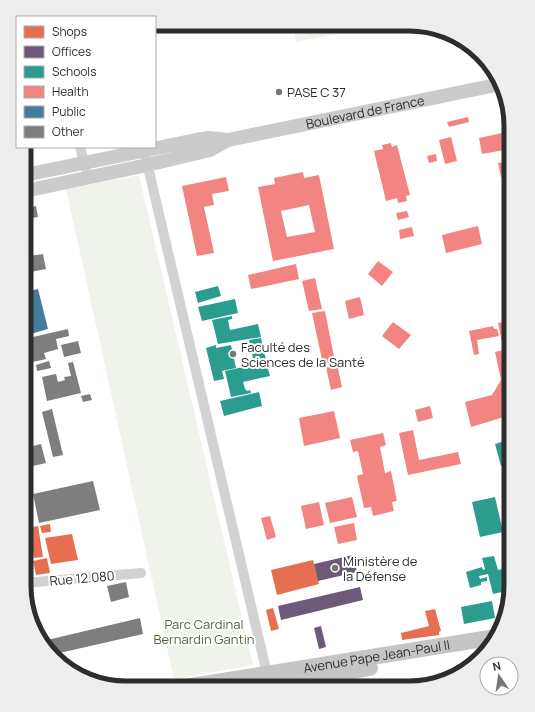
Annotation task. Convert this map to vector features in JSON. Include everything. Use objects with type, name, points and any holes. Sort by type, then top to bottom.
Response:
[{"type":"main road","name":"Avenue Pape Jean-Paul II","points":[[270,681],[488,639]]},
{"type":"main road","name":"Avenue Pape Jean-Paul II","points":[[272,681],[480,650]]},
{"type":"street","name":"Boulevard de France","points":[[31,174],[148,165],[210,150],[228,140],[495,85]]},
{"type":"street","name":"Boulevard de France","points":[[156,148],[209,138],[228,140]]},
{"type":"street","points":[[80,148],[86,170]]},
{"type":"street","name":"Boulevard de France","points":[[31,189],[144,150],[155,148]]},
{"type":"street","points":[[144,150],[265,681]]},
{"type":"street","name":"Rue 12.080","points":[[31,582],[141,573]]},
{"type":"green space","points":[[294,31],[352,31],[296,42]]},
{"type":"green space","name":"Parc Cardinal Bernardin Gantin","points":[[139,175],[253,665],[174,679],[66,189]]},
{"type":"building: Shops","points":[[50,524],[51,532],[42,533],[40,526]]},
{"type":"building: Shops","points":[[38,526],[43,557],[34,558],[31,543],[31,527]]},
{"type":"building: Shops","points":[[72,534],[78,560],[51,564],[45,538]]},
{"type":"building: Shops","points":[[47,558],[50,573],[36,575],[33,561]]},
{"type":"building: Shops","points":[[313,560],[319,584],[277,595],[271,570]]},
{"type":"building: Shops","points":[[273,608],[279,629],[271,631],[266,610]]},
{"type":"building: Shops","points":[[435,609],[441,631],[439,632],[439,635],[402,640],[401,633],[429,626],[425,611]]},
{"type":"building: Offices","points":[[353,555],[357,572],[318,581],[314,564]]},
{"type":"building: Offices","points":[[360,587],[363,600],[281,620],[278,606]]},
{"type":"building: Offices","points":[[321,626],[326,647],[319,649],[314,628]]},
{"type":"building: Schools","points":[[218,286],[221,296],[198,303],[195,292]]},
{"type":"building: Schools","points":[[235,299],[238,313],[202,321],[198,307]]},
{"type":"building: Schools","points":[[232,316],[232,319],[228,320],[230,330],[258,324],[261,337],[218,344],[212,320]]},
{"type":"building: Schools","points":[[261,338],[266,360],[254,363],[249,340]]},
{"type":"building: Schools","points":[[216,345],[216,348],[231,345],[236,368],[222,371],[224,379],[214,381],[206,348]]},
{"type":"building: Schools","points":[[266,362],[270,376],[243,382],[245,389],[247,391],[250,390],[251,393],[231,397],[225,371]]},
{"type":"building: Schools","points":[[259,392],[262,406],[224,416],[220,401]]},
{"type":"building: Schools","points":[[504,441],[504,465],[501,466],[495,444]]},
{"type":"building: Schools","points":[[495,497],[503,532],[480,537],[472,502]]},
{"type":"building: Schools","points":[[494,556],[498,570],[504,569],[504,592],[493,594],[488,574],[479,576],[480,579],[487,577],[487,581],[481,582],[481,585],[470,588],[466,572],[482,567],[483,570],[485,569],[482,558]]},
{"type":"building: Schools","points":[[492,601],[495,618],[464,624],[461,607]]},
{"type":"building: Health","points":[[468,117],[469,122],[449,127],[447,122]]},
{"type":"building: Health","points":[[504,133],[504,150],[482,154],[479,138]]},
{"type":"building: Health","points":[[451,137],[457,161],[445,164],[439,140]]},
{"type":"building: Health","points":[[391,143],[392,147],[397,145],[410,195],[406,196],[407,201],[398,203],[397,198],[386,201],[374,151],[383,149],[382,145]]},
{"type":"building: Health","points":[[436,154],[437,161],[429,163],[427,156]]},
{"type":"building: Health","points":[[504,162],[504,176],[501,177],[498,163]]},
{"type":"building: Health","points":[[303,172],[304,178],[319,175],[334,249],[273,261],[258,187],[275,184],[274,178]],"holes":[[[309,205],[315,232],[287,237],[281,211]]]},
{"type":"building: Health","points":[[226,177],[229,191],[212,194],[214,205],[204,207],[214,253],[197,256],[182,186]]},
{"type":"building: Health","points":[[407,211],[409,217],[398,220],[396,213]]},
{"type":"building: Health","points":[[478,226],[482,244],[446,253],[442,235]]},
{"type":"building: Health","points":[[412,227],[414,236],[400,239],[399,230]]},
{"type":"building: Health","points":[[378,261],[393,272],[382,286],[368,274]]},
{"type":"building: Health","points":[[296,264],[299,279],[251,289],[248,275]]},
{"type":"building: Health","points":[[315,278],[322,309],[309,311],[302,281]]},
{"type":"building: Health","points":[[360,297],[364,315],[349,319],[345,301]]},
{"type":"building: Health","points":[[325,311],[335,362],[323,364],[312,313]]},
{"type":"building: Health","points":[[393,322],[411,335],[399,349],[382,336]]},
{"type":"building: Health","points":[[504,322],[504,347],[503,347],[498,323]]},
{"type":"building: Health","points":[[493,326],[494,329],[497,329],[499,336],[477,340],[479,354],[474,355],[469,331]]},
{"type":"building: Health","points":[[504,350],[504,417],[471,427],[465,402],[492,395],[501,380],[495,352]]},
{"type":"building: Health","points":[[337,364],[342,387],[331,390],[326,367]]},
{"type":"building: Health","points":[[430,406],[433,418],[418,422],[415,410]]},
{"type":"building: Health","points":[[334,411],[340,438],[304,446],[299,418]]},
{"type":"building: Health","points":[[413,430],[419,460],[458,452],[461,464],[408,475],[399,433]]},
{"type":"building: Health","points":[[383,433],[386,445],[380,447],[385,473],[391,471],[397,501],[392,502],[394,511],[373,516],[371,507],[364,508],[357,476],[363,474],[358,451],[353,452],[350,440]]},
{"type":"building: Health","points":[[352,497],[357,517],[330,523],[325,503]]},
{"type":"building: Health","points":[[319,502],[324,525],[306,529],[301,506]]},
{"type":"building: Health","points":[[270,516],[276,537],[267,540],[261,518]]},
{"type":"building: Health","points":[[354,523],[357,540],[338,544],[334,527]]},
{"type":"building: Public","points":[[38,289],[48,329],[31,334],[31,291]]},
{"type":"building: Other","points":[[36,206],[38,217],[31,218],[31,207]]},
{"type":"building: Other","points":[[43,254],[46,269],[31,272],[31,256]]},
{"type":"building: Other","points":[[68,329],[69,336],[56,339],[58,349],[44,353],[46,359],[31,362],[31,337]]},
{"type":"building: Other","points":[[78,341],[81,353],[64,357],[61,345]]},
{"type":"building: Other","points":[[49,361],[51,368],[37,371],[36,365]]},
{"type":"building: Other","points":[[73,362],[81,393],[47,401],[42,377],[56,374],[58,382],[65,380],[64,377],[71,376],[68,363]]},
{"type":"building: Other","points":[[90,394],[92,400],[83,402],[81,396]]},
{"type":"building: Other","points":[[52,409],[63,455],[53,457],[42,412]]},
{"type":"building: Other","points":[[31,437],[33,446],[41,444],[46,463],[31,466]]},
{"type":"building: Other","points":[[93,481],[100,510],[39,523],[33,494]]},
{"type":"building: Other","points":[[126,582],[129,597],[111,602],[107,586]]},
{"type":"building: Other","points":[[140,618],[143,634],[58,653],[48,640]]},
{"type":"place","name":"PASE C 37","points":[[279,92]]},
{"type":"place","name":"Faculté des Sciences de la Santé","points":[[233,354]]},
{"type":"place","name":"Ministère de la Défense","points":[[335,568]]}]
